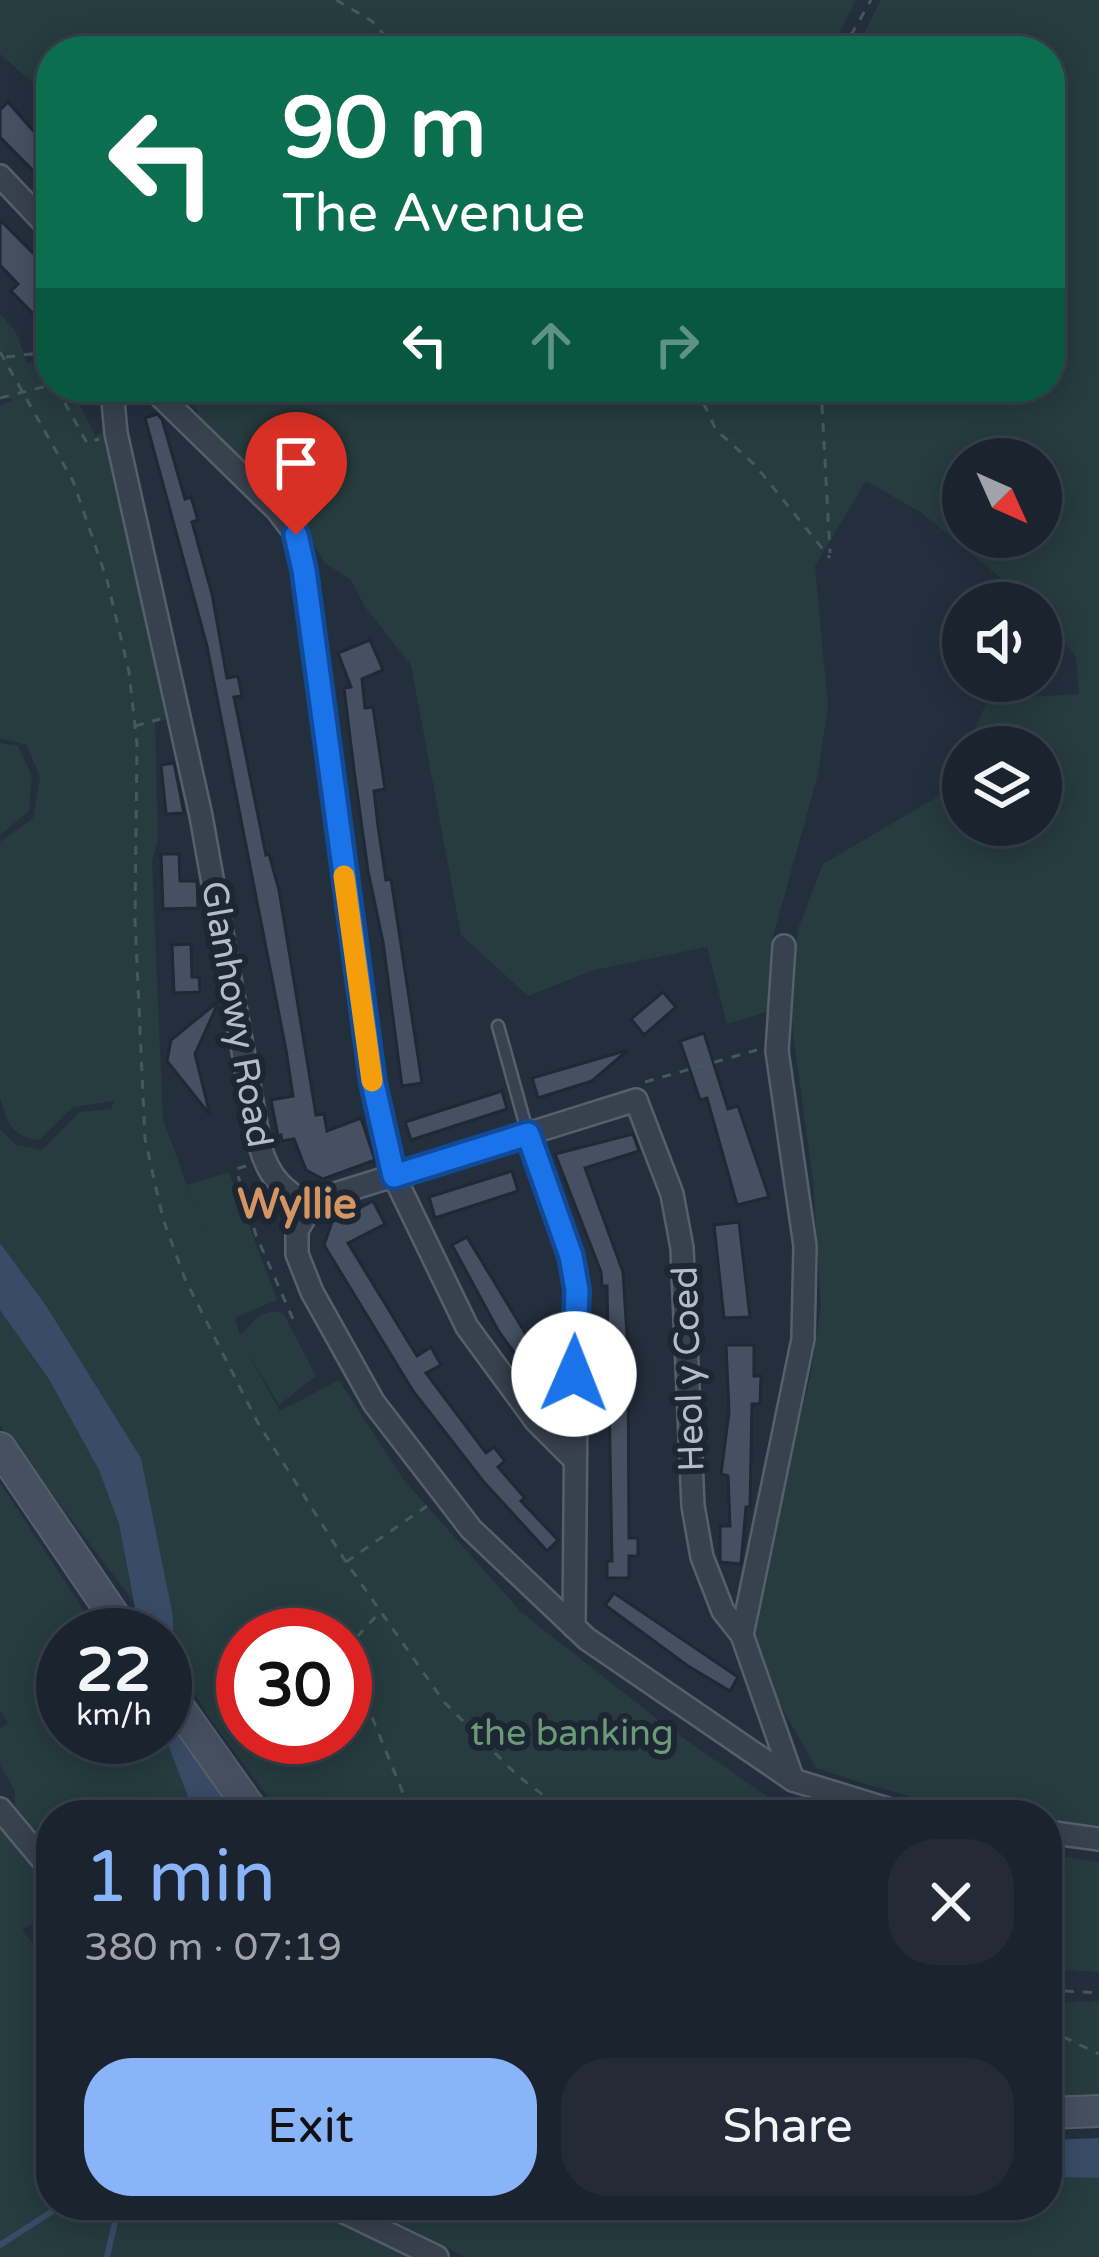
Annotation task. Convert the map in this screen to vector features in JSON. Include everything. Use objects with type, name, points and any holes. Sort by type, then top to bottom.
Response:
[{"type":"main road","points":[[0,1448],[109,1608]]},
{"type":"main road","points":[[192,1726],[244,1800]]},
{"type":"main road","points":[[1062,2112],[1099,2111]]},
{"type":"street","points":[[0,176],[36,214]]},
{"type":"street","name":"Glanhowy Road","points":[[113,402],[265,1161],[283,1189],[311,1207]]},
{"type":"street","points":[[166,402],[277,510],[296,535],[373,1083],[394,1176],[467,1327],[536,1421],[572,1457]]},
{"type":"street","points":[[742,1635],[803,1339],[805,1246],[776,1045],[784,946]]},
{"type":"street","points":[[637,1092],[528,1134],[332,1195],[311,1207],[297,1230],[297,1254],[311,1292],[374,1403],[471,1529],[574,1627],[653,1688],[793,1780],[851,1800]]},
{"type":"street","name":"Heol y Coed","points":[[637,1092],[673,1194],[682,1248],[693,1506],[702,1557],[723,1611],[742,1635],[793,1780]]},
{"type":"street","points":[[528,1134],[571,1256],[577,1290],[574,1627]]},
{"type":"street","points":[[0,1809],[36,1852]]},
{"type":"street","points":[[1062,1834],[1099,1839]]},
{"type":"street","points":[[361,2220],[436,2257]]},
{"type":"lane","points":[[498,1026],[528,1134]]},
{"type":"path","points":[[336,0],[372,21],[385,36]]},
{"type":"path","points":[[851,36],[871,0]]},
{"type":"path","points":[[36,354],[2,355],[73,481],[107,580],[128,672],[135,726],[141,1094],[163,1219],[185,1280],[258,1424],[346,1562],[444,1702],[517,1775],[550,1800]]},
{"type":"path","points":[[0,398],[36,390]]},
{"type":"path","points":[[63,402],[87,443],[116,433]]},
{"type":"path","points":[[703,402],[716,430],[754,465],[830,558],[822,402]]},
{"type":"path","points":[[135,726],[179,714]]},
{"type":"path","points":[[637,1092],[776,1045]]},
{"type":"path","points":[[265,1161],[236,1169],[256,1235],[296,1326]]},
{"type":"path","points":[[346,1562],[444,1495]]},
{"type":"path","points":[[372,1621],[380,1612]]},
{"type":"path","points":[[372,1716],[406,1800]]},
{"type":"path","points":[[1062,1991],[1099,1993]]},
{"type":"path","points":[[1062,2036],[1099,2054]]},
{"type":"green space","points":[[0,0],[856,0],[838,36],[36,36],[36,86],[0,54]]},
{"type":"green space","points":[[881,0],[1099,0],[1099,1826],[1062,1821],[1062,1800],[926,1800],[816,1768],[772,1690],[755,1635],[763,1568],[810,1378],[821,1306],[813,1181],[791,1019],[798,929],[823,864],[942,794],[942,846],[1062,846],[1062,726],[976,726],[987,702],[1062,702],[1062,695],[1079,694],[1076,657],[1062,639],[1062,582],[1006,582],[976,558],[1062,558],[1062,438],[942,438],[942,530],[866,481],[815,566],[828,706],[818,774],[771,944],[769,1011],[727,1024],[707,947],[594,970],[528,996],[461,935],[411,665],[365,607],[351,580],[325,563],[298,518],[201,421],[194,402],[1065,402],[1065,36],[863,36]]},
{"type":"green space","name":"the banking","points":[[0,314],[16,332],[27,363],[36,362],[36,402],[78,402],[95,435],[106,432],[170,718],[155,723],[158,840],[152,861],[163,1119],[209,1247],[187,1185],[229,1172],[277,1300],[235,1318],[240,1335],[263,1314],[283,1313],[316,1376],[279,1405],[246,1350],[280,1411],[339,1380],[403,1479],[521,1612],[666,1726],[772,1800],[270,1800],[244,1764],[372,1764],[372,1608],[216,1608],[216,1727],[192,1689],[192,1608],[171,1608],[141,1458],[45,1304],[0,1243],[0,1129],[16,1145],[42,1150],[80,1112],[111,1109],[114,1101],[73,1107],[39,1140],[12,1127],[0,1097],[0,842],[33,818],[40,777],[27,745],[0,738],[0,405],[13,400],[0,395]]},
{"type":"green space","points":[[0,743],[18,746],[32,776],[29,811],[0,835]]},
{"type":"green space","points":[[0,1310],[53,1384],[99,1470],[119,1526],[133,1601],[0,1425]]},
{"type":"green space","points":[[0,1483],[82,1608],[36,1608],[36,1764],[175,1764],[189,1800],[36,1800],[36,1842],[16,1815],[14,1789],[0,1765],[0,1729],[8,1723],[0,1710]]},
{"type":"green space","points":[[0,1825],[36,1868],[36,1921],[22,1930],[36,1948],[36,2220],[337,2220],[415,2257],[0,2257]]},
{"type":"green space","points":[[1062,1856],[1099,1862],[1099,1972],[1062,1970]]},
{"type":"green space","points":[[1099,2001],[1099,2094],[1062,2095],[1062,2002]]},
{"type":"green space","points":[[1062,2177],[1099,2178],[1099,2257],[466,2257],[393,2220],[1062,2220]]},
{"type":"water","points":[[0,1243],[45,1304],[141,1458],[171,1608],[135,1608],[119,1524],[99,1470],[49,1379],[0,1310]]},
{"type":"water","points":[[192,1709],[225,1800],[189,1800],[175,1764],[192,1764]]},
{"type":"water","points":[[1099,2138],[1099,2178],[1062,2177],[1062,2139]]},
{"type":"building","points":[[8,102],[36,134],[36,174],[0,137],[0,110]]},
{"type":"building","points":[[0,220],[36,256],[36,317],[11,291],[18,284],[0,265]]},
{"type":"building","points":[[157,414],[185,499],[191,497],[198,520],[192,522],[212,594],[227,678],[238,676],[242,696],[234,697],[266,855],[279,890],[316,1115],[324,1114],[327,1131],[361,1118],[375,1160],[323,1179],[306,1170],[294,1139],[282,1141],[278,1136],[271,1100],[293,1096],[286,1050],[207,646],[145,418]]},
{"type":"building","points":[[370,640],[383,670],[362,679],[365,708],[373,707],[385,789],[374,791],[378,826],[386,880],[391,879],[422,1083],[402,1086],[354,770],[344,688],[351,687],[338,653]]},
{"type":"building","points":[[174,763],[184,813],[166,814],[161,765]]},
{"type":"building","points":[[161,854],[179,854],[180,881],[197,881],[198,908],[163,909]]},
{"type":"building","points":[[191,944],[192,977],[199,977],[200,992],[174,993],[172,945]]},
{"type":"building","points":[[663,992],[676,1007],[644,1035],[631,1019]]},
{"type":"building","points":[[219,1001],[195,1054],[210,1115],[167,1061],[171,1040]]},
{"type":"building","points":[[704,1033],[728,1109],[738,1106],[769,1197],[737,1205],[707,1098],[700,1100],[680,1041]]},
{"type":"building","points":[[628,1050],[592,1081],[538,1098],[532,1078]]},
{"type":"building","points":[[502,1091],[507,1109],[411,1140],[405,1122]]},
{"type":"building","points":[[633,1134],[639,1151],[585,1168],[623,1272],[628,1351],[629,1538],[638,1538],[638,1556],[629,1556],[629,1578],[607,1578],[607,1561],[612,1561],[607,1286],[602,1286],[601,1272],[555,1154]]},
{"type":"building","points":[[512,1171],[518,1191],[435,1218],[429,1197]]},
{"type":"building","points":[[373,1201],[385,1224],[348,1243],[417,1356],[431,1347],[441,1365],[426,1373],[486,1453],[494,1447],[505,1461],[498,1467],[525,1498],[521,1501],[558,1540],[547,1551],[483,1481],[413,1391],[324,1245],[332,1222]]},
{"type":"building","points":[[739,1222],[750,1317],[724,1318],[714,1225]]},
{"type":"building","points":[[467,1237],[544,1364],[530,1374],[499,1332],[452,1245]]},
{"type":"building","points":[[726,1345],[754,1345],[754,1376],[761,1376],[760,1404],[752,1404],[750,1507],[746,1507],[741,1564],[720,1562],[720,1526],[730,1526],[728,1476],[721,1474],[729,1412]]},
{"type":"building","points":[[614,1593],[738,1677],[730,1691],[605,1605]]},
{"type":"waterway","points":[[0,2245],[39,2220]]},
{"type":"waterway","points":[[107,2257],[116,2220]]},
{"type":"slow traffic","points":[[344,876],[372,1081]]},
{"type":"district","name":"Wyllie","points":[[297,1203]]},
{"type":"route","points":[[296,535],[373,1083],[394,1176],[528,1134],[571,1256],[577,1290],[574,1374]]}]
